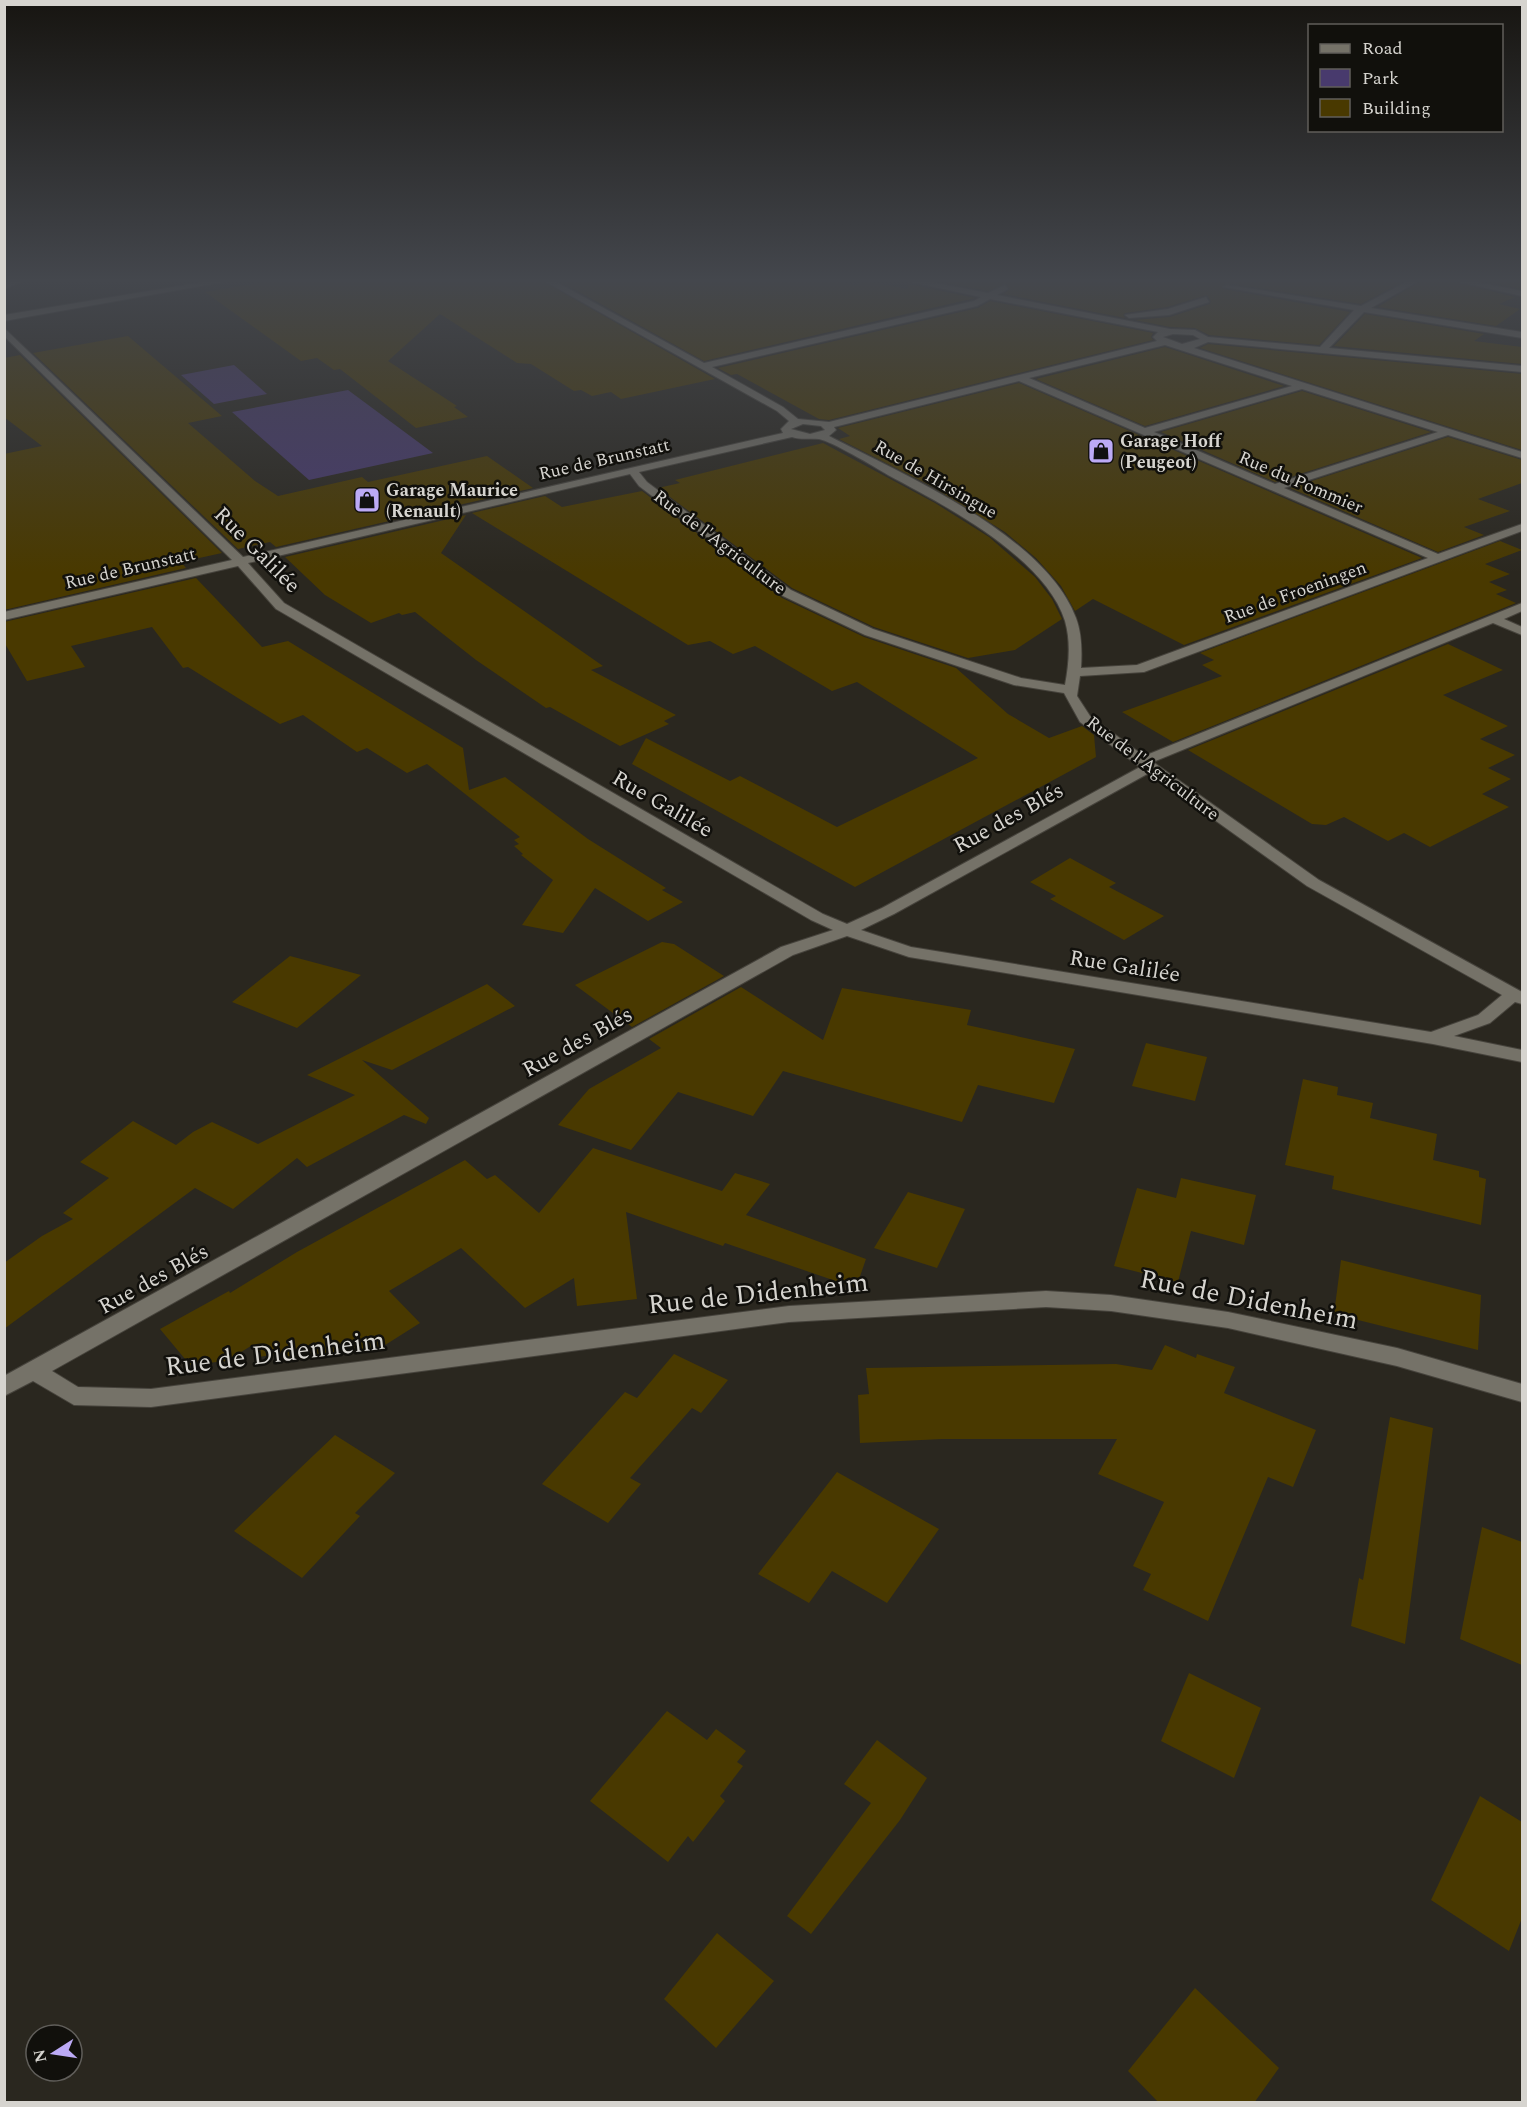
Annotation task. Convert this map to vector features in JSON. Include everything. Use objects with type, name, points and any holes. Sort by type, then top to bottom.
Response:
[{"type":"street","name":"Rue Galilée","points":[[50,376],[238,560],[280,606],[537,757],[800,908],[845,931],[909,952],[1433,1038],[1522,1056]]},
{"type":"street","points":[[719,376],[780,409],[796,422]]},
{"type":"street","points":[[1266,376],[1522,455]]},
{"type":"street","points":[[791,434],[787,431],[787,426],[796,422],[810,421],[829,425],[1018,377]]},
{"type":"street","name":"Rue du Pommier","points":[[1018,377],[1438,558]]},
{"type":"street","points":[[1142,432],[1300,387]]},
{"type":"street","points":[[821,436],[831,430],[829,425]]},
{"type":"street","points":[[1273,488],[1448,432]]},
{"type":"street","name":"Rue de Brunstatt","points":[[4,616],[238,560],[791,434],[802,437],[821,436]]},
{"type":"street","name":"Rue de Hirsingue","points":[[821,436],[972,518],[1026,559],[1050,584],[1068,612],[1076,642],[1076,672],[1071,690]]},
{"type":"street","name":"Rue de l'Agriculture","points":[[633,471],[642,484],[787,593],[869,632],[1019,682],[1071,690],[1073,703],[1085,719],[1313,884],[1518,996]]},
{"type":"street","name":"Rue de Froeningen","points":[[1076,672],[1098,673],[1139,669],[1522,527]]},
{"type":"street","name":"Rue des Blés","points":[[35,1371],[787,951],[845,931],[888,911],[1146,764],[1522,607]]},
{"type":"street","points":[[1493,619],[1522,631]]},
{"type":"street","points":[[1433,1038],[1484,1019],[1518,996]]},
{"type":"street","name":"Rue de Didenheim","points":[[35,1371],[74,1396],[151,1398],[789,1314],[1046,1299],[1110,1303],[1228,1320],[1397,1357],[1522,1393]]},
{"type":"street","points":[[4,1387],[35,1371]]},
{"type":"green space","points":[[183,376],[247,376],[267,394],[214,404]]},
{"type":"green space","points":[[348,390],[433,453],[309,480],[232,412]]},
{"type":"building","points":[[4,376],[42,376],[222,553],[181,562],[186,568],[4,610],[4,454],[42,446],[4,417]]},
{"type":"building","points":[[57,376],[175,376],[222,416],[188,423],[255,481],[278,496],[362,477],[368,482],[487,456],[533,488],[276,547],[270,542],[238,549]]},
{"type":"building","points":[[349,376],[412,376],[457,406],[454,407],[468,417],[416,428]]},
{"type":"building","points":[[551,376],[710,376],[715,379],[621,399],[611,392],[592,396],[581,390],[574,391]]},
{"type":"building","points":[[741,376],[1006,376],[829,420],[819,419]]},
{"type":"building","points":[[1047,376],[1254,376],[1284,386],[1145,426],[1036,379]]},
{"type":"building","points":[[1289,376],[1522,376],[1522,450]]},
{"type":"building","points":[[1019,383],[1422,558],[1184,645],[1093,599],[1075,611],[1061,586],[1036,558],[1005,532],[933,487],[839,439],[850,436],[838,428]]},
{"type":"building","points":[[1302,391],[1431,432],[1275,482],[1161,432]]},
{"type":"building","points":[[1448,437],[1522,460],[1522,483],[1478,499],[1510,511],[1464,527],[1484,535],[1438,552],[1290,488]]},
{"type":"building","points":[[823,443],[935,503],[989,537],[1035,577],[1052,599],[1062,619],[1015,650],[968,658],[874,627],[792,588],[658,488],[680,483],[675,480]]},
{"type":"building","points":[[642,491],[782,598],[864,637],[956,668],[1008,714],[1049,738],[1082,726],[1094,735],[1096,757],[855,887],[632,764],[646,738],[730,781],[740,776],[837,827],[978,758],[857,682],[832,691],[755,646],[733,654],[710,641],[688,645],[472,513],[545,496],[562,507]]},
{"type":"building","points":[[466,515],[441,553],[603,666],[591,670],[676,715],[664,721],[669,724],[620,746],[550,707],[546,708],[476,660],[415,612],[402,615],[399,613],[371,623],[325,595],[285,557]]},
{"type":"building","points":[[1500,541],[1522,550],[1485,564],[1510,574],[1489,582],[1507,590],[1496,594],[1516,603],[1173,742],[1122,712],[1222,676],[1202,665],[1214,660],[1200,653]]},
{"type":"building","points":[[196,578],[262,647],[288,641],[463,748],[469,790],[505,777],[588,839],[666,888],[662,890],[683,902],[648,921],[595,888],[563,933],[522,925],[553,880],[521,855],[523,854],[514,846],[519,844],[514,840],[520,837],[427,764],[407,773],[367,748],[357,752],[303,715],[280,724],[188,667],[183,668],[152,627],[71,646],[85,667],[27,681],[4,642],[4,622]]},
{"type":"building","points":[[1448,644],[1503,670],[1443,695],[1508,726],[1480,739],[1515,755],[1488,768],[1511,779],[1482,794],[1509,807],[1430,847],[1404,833],[1388,841],[1344,817],[1326,825],[1312,824],[1188,750]]},
{"type":"building","points":[[1070,858],[1116,883],[1109,887],[1164,916],[1124,940],[1050,899],[1056,896],[1030,882]]},
{"type":"building","points":[[662,942],[674,944],[724,976],[632,1027],[575,985]]},
{"type":"building","points":[[290,956],[361,975],[297,1028],[232,1002]]},
{"type":"building","points":[[487,984],[515,1006],[392,1070],[362,1060],[429,1118],[426,1124],[404,1115],[307,1167],[297,1158],[233,1209],[195,1188],[4,1329],[4,1263],[42,1236],[73,1219],[63,1213],[109,1178],[80,1162],[133,1121],[176,1145],[193,1132],[212,1122],[258,1144],[355,1095],[307,1075]]},
{"type":"building","points":[[741,987],[823,1040],[842,988],[971,1010],[967,1025],[1075,1049],[1054,1103],[978,1085],[962,1122],[783,1071],[753,1116],[678,1092],[631,1150],[558,1125],[589,1089],[661,1048],[649,1039]]},
{"type":"building","points":[[1146,1043],[1207,1057],[1195,1101],[1132,1086]]},
{"type":"building","points":[[1303,1079],[1338,1087],[1337,1095],[1373,1103],[1370,1118],[1437,1134],[1433,1160],[1479,1171],[1479,1177],[1486,1179],[1481,1225],[1332,1189],[1334,1176],[1285,1165]]},
{"type":"building","points":[[593,1148],[722,1191],[735,1173],[770,1184],[746,1215],[866,1259],[856,1288],[725,1243],[723,1246],[626,1212],[637,1299],[577,1306],[574,1278],[525,1308],[461,1248],[389,1291],[420,1323],[382,1347],[289,1359],[283,1353],[259,1357],[251,1346],[226,1361],[190,1365],[160,1329],[229,1291],[230,1293],[297,1252],[465,1160],[487,1179],[495,1175],[539,1213]]},
{"type":"building","points":[[1181,1178],[1256,1195],[1244,1245],[1191,1231],[1178,1282],[1114,1266],[1137,1188],[1176,1198]]},
{"type":"building","points":[[908,1192],[965,1209],[937,1268],[874,1248]]},
{"type":"building","points":[[1341,1260],[1481,1295],[1478,1350],[1334,1314]]},
{"type":"building","points":[[1165,1345],[1196,1358],[1197,1354],[1235,1367],[1224,1393],[1316,1430],[1293,1487],[1268,1477],[1208,1621],[1143,1590],[1151,1574],[1133,1566],[1164,1502],[1098,1474],[1117,1439],[942,1439],[860,1443],[858,1395],[869,1394],[866,1368],[1116,1364],[1152,1370]]},
{"type":"building","points":[[674,1354],[728,1380],[701,1413],[692,1408],[630,1478],[641,1484],[608,1523],[542,1484],[625,1392],[637,1398]]},
{"type":"building","points":[[1390,1417],[1433,1428],[1405,1644],[1351,1626],[1359,1578],[1363,1580]]},
{"type":"building","points":[[335,1435],[395,1473],[355,1513],[360,1516],[302,1578],[234,1531]]},
{"type":"building","points":[[837,1472],[939,1529],[887,1603],[832,1571],[809,1603],[758,1574]]},
{"type":"building","points":[[1482,1527],[1522,1542],[1522,1665],[1460,1639]]},
{"type":"building","points":[[1189,1673],[1261,1708],[1234,1778],[1161,1741]]},
{"type":"building","points":[[667,1711],[707,1740],[716,1729],[746,1751],[737,1762],[743,1766],[720,1796],[725,1801],[693,1842],[688,1836],[668,1862],[590,1801]]},
{"type":"building","points":[[877,1740],[927,1778],[900,1820],[811,1934],[787,1916],[871,1803],[844,1784]]},
{"type":"building","points":[[1480,1796],[1522,1822],[1522,1918],[1509,1951],[1431,1900]]},
{"type":"building","points":[[717,1933],[774,1981],[716,2048],[664,1999]]},
{"type":"building","points":[[1195,1988],[1279,2068],[1254,2103],[1159,2103],[1128,2071]]},
{"type":"place","name":"Garage Hoff (Peugeot)","points":[[1101,451]]},
{"type":"place","name":"Garage Maurice (Renault)","points":[[367,500]]}]
